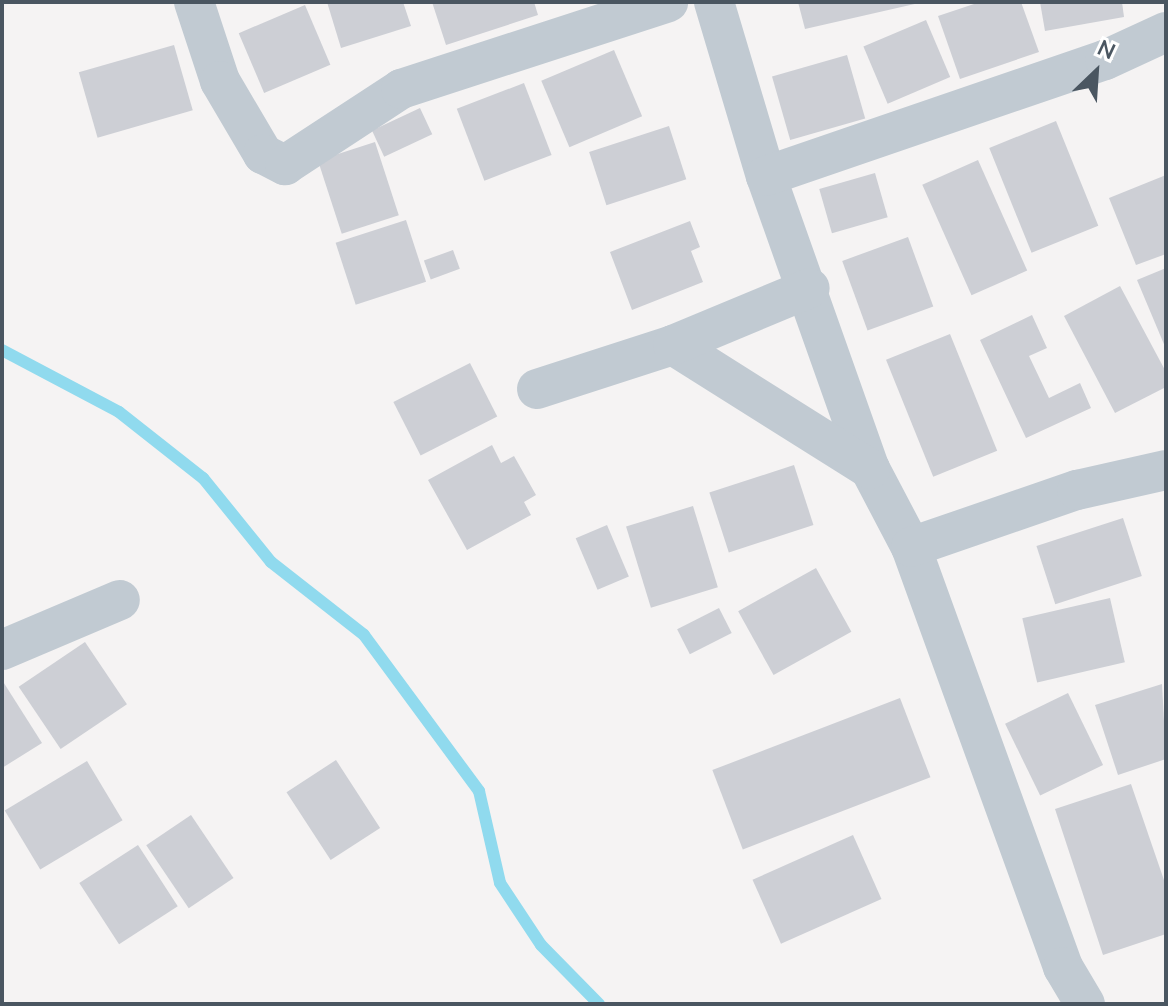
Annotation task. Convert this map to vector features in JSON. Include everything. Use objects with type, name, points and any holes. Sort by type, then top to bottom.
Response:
[{"type":"street","points":[[194,2],[220,81],[263,154],[285,165],[401,89],[668,2]]},
{"type":"street","points":[[714,2],[766,176],[810,288],[870,469],[911,547],[1063,967],[1085,1004]]},
{"type":"street","points":[[766,176],[1105,60],[1166,32]]},
{"type":"street","points":[[537,389],[673,345],[810,288]]},
{"type":"street","points":[[673,345],[870,469]]},
{"type":"street","points":[[911,547],[1077,490],[1166,470]]},
{"type":"street","points":[[2,650],[120,600]]},
{"type":"building","points":[[327,2],[403,2],[411,26],[341,48]]},
{"type":"building","points":[[432,2],[534,2],[538,15],[446,45]]},
{"type":"building","points":[[798,2],[918,2],[919,3],[805,29]]},
{"type":"building","points":[[980,2],[1021,2],[1039,52],[960,79],[938,16]]},
{"type":"building","points":[[1040,2],[1122,2],[1124,17],[1045,31]]},
{"type":"building","points":[[305,5],[330,65],[264,93],[239,33]]},
{"type":"building","points":[[926,20],[950,77],[888,104],[863,47]]},
{"type":"building","points":[[174,45],[193,110],[98,138],[79,72]]},
{"type":"building","points":[[614,50],[642,116],[569,147],[541,81]]},
{"type":"building","points":[[847,55],[865,118],[790,140],[772,76]]},
{"type":"building","points":[[524,83],[552,155],[484,181],[457,109]]},
{"type":"building","points":[[420,108],[432,134],[384,157],[372,130]]},
{"type":"building","points":[[1056,121],[1098,226],[1032,253],[989,148]]},
{"type":"building","points":[[669,126],[686,179],[606,205],[589,152]]},
{"type":"building","points":[[375,142],[399,215],[342,234],[318,161]]},
{"type":"building","points":[[978,160],[1027,271],[971,295],[922,185]]},
{"type":"building","points":[[875,173],[888,217],[832,233],[819,189]]},
{"type":"building","points":[[1166,175],[1166,254],[1136,265],[1109,198]]},
{"type":"building","points":[[406,220],[426,282],[356,305],[336,243]]},
{"type":"building","points":[[690,221],[700,247],[691,251],[703,282],[632,310],[610,252]]},
{"type":"building","points":[[908,237],[933,307],[868,330],[842,261]]},
{"type":"building","points":[[453,250],[460,269],[431,279],[424,261]]},
{"type":"building","points":[[1166,268],[1166,349],[1137,280]]},
{"type":"building","points":[[1120,286],[1166,372],[1166,387],[1115,413],[1064,316]]},
{"type":"building","points":[[1032,315],[1047,348],[1029,356],[1049,398],[1080,383],[1091,408],[1026,438],[980,340]]},
{"type":"building","points":[[950,334],[997,451],[933,477],[886,360]]},
{"type":"building","points":[[470,363],[497,416],[421,456],[393,402]]},
{"type":"building","points":[[492,445],[501,463],[514,456],[536,495],[524,502],[531,515],[467,550],[428,480]]},
{"type":"building","points":[[794,465],[813,525],[729,552],[709,493]]},
{"type":"building","points":[[693,506],[718,587],[651,608],[626,526]]},
{"type":"building","points":[[1123,518],[1142,576],[1055,604],[1036,546]]},
{"type":"building","points":[[607,525],[629,577],[598,590],[576,538]]},
{"type":"building","points":[[816,568],[851,632],[774,675],[738,611]]},
{"type":"building","points":[[1110,598],[1125,662],[1037,683],[1022,618]]},
{"type":"building","points":[[719,608],[732,633],[690,654],[677,629]]},
{"type":"building","points":[[85,642],[127,704],[61,749],[19,687]]},
{"type":"building","points":[[2,680],[42,743],[2,768]]},
{"type":"building","points":[[1162,684],[1166,759],[1118,775],[1095,705]]},
{"type":"building","points":[[1068,693],[1103,765],[1040,796],[1005,724]]},
{"type":"building","points":[[900,698],[930,777],[743,849],[712,770]]},
{"type":"building","points":[[336,760],[380,828],[331,860],[287,792]]},
{"type":"building","points":[[87,761],[123,820],[40,870],[5,810]]},
{"type":"building","points":[[1131,784],[1166,886],[1166,934],[1103,955],[1055,809]]},
{"type":"building","points":[[191,815],[233,878],[189,908],[146,845]]},
{"type":"building","points":[[853,835],[881,899],[781,944],[753,880]]},
{"type":"building","points":[[138,845],[178,906],[119,944],[79,883]]},
{"type":"waterway","points":[[2,350],[119,412],[203,478],[271,562],[364,635],[479,791],[500,883],[541,945],[599,1004]]}]
